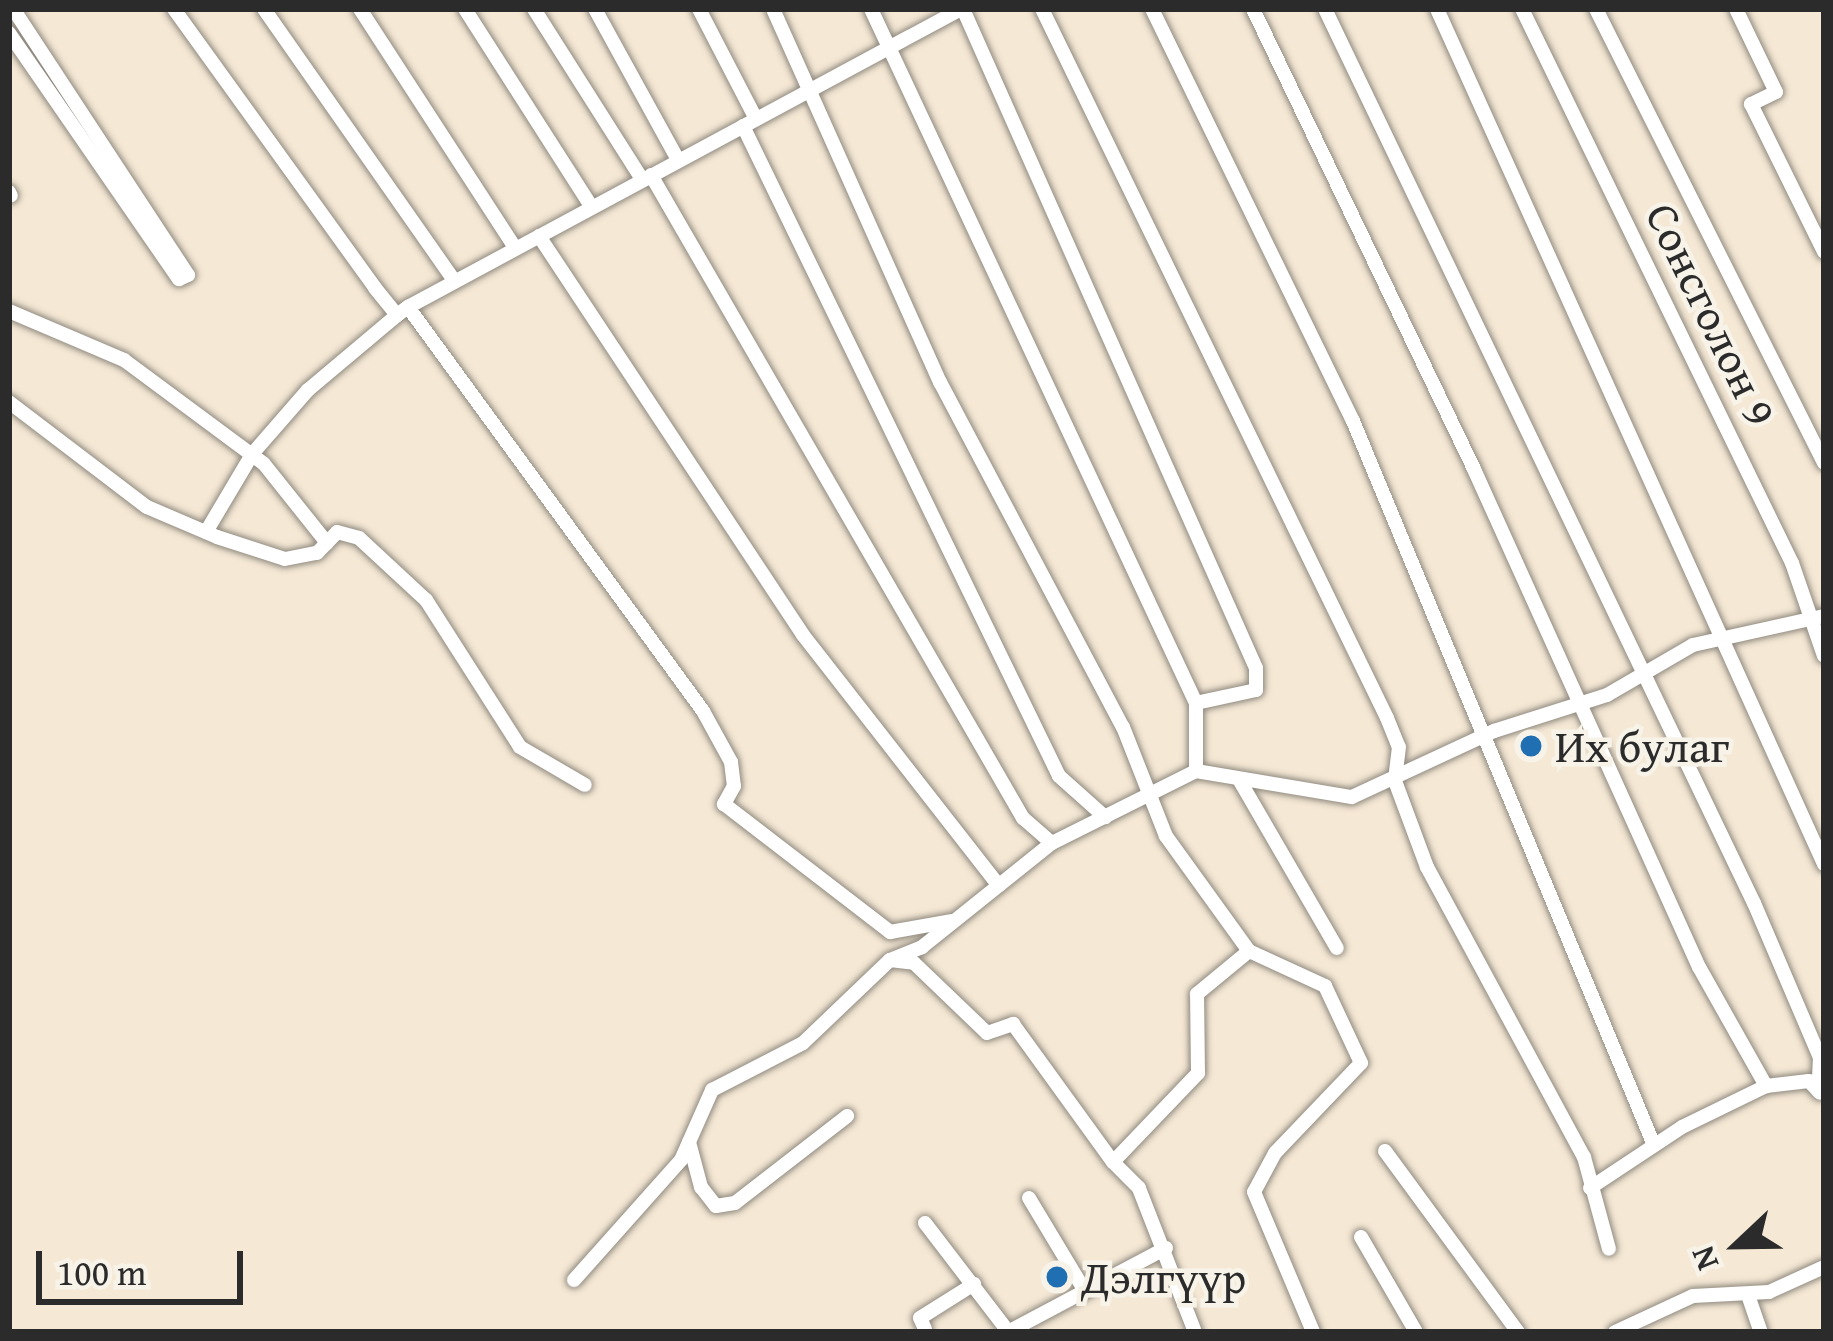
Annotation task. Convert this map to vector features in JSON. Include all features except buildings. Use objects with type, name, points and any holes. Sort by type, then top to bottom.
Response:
[{"type":"street","points":[[9,33],[179,279],[188,275],[13,9]]},
{"type":"street","points":[[174,9],[703,711],[731,762],[734,786],[724,804],[890,932],[951,921]]},
{"type":"street","points":[[264,9],[453,279]]},
{"type":"street","points":[[360,9],[515,248]]},
{"type":"street","points":[[465,9],[591,206]]},
{"type":"street","points":[[534,9],[646,177],[1024,818],[1052,843]]},
{"type":"street","points":[[595,9],[678,160]]},
{"type":"street","points":[[699,9],[1059,776],[1105,817]]},
{"type":"street","points":[[773,9],[814,89],[940,382],[1123,727],[1166,836],[1249,951],[1325,986],[1361,1063],[1274,1154],[1254,1192],[1313,1332]]},
{"type":"street","points":[[871,9],[1196,703],[1196,771]]},
{"type":"street","points":[[206,532],[252,455],[308,390],[403,311],[453,279],[892,52],[962,9],[1256,668],[1256,690],[1196,703]]},
{"type":"street","points":[[1042,9],[1387,718],[1399,747],[1396,781],[1427,867],[1584,1156],[1609,1249]]},
{"type":"street","points":[[1152,9],[1353,421],[1654,1145]]},
{"type":"street","points":[[1252,9],[1582,703],[1700,967],[1766,1086]]},
{"type":"street","points":[[1325,9],[1588,550],[1641,676],[1754,903],[1820,1058],[1821,1093]]},
{"type":"street","points":[[1436,9],[1824,864]]},
{"type":"street","name":"Сонсголон 9","points":[[1522,9],[1792,563],[1824,656]]},
{"type":"street","points":[[1596,9],[1824,463]]},
{"type":"street","points":[[1736,9],[1776,92],[1750,104],[1824,252]]},
{"type":"street","points":[[539,236],[803,635],[999,886]]},
{"type":"street","points":[[9,311],[124,360],[252,455],[327,543]]},
{"type":"street","points":[[9,402],[147,507],[206,532],[285,559],[317,553],[337,532],[358,538],[426,599],[520,747],[585,785]]},
{"type":"street","points":[[574,1280],[689,1142],[712,1090],[803,1043],[890,960],[922,947],[1052,843],[1196,771],[1240,782],[1352,797],[1396,781],[1483,737],[1582,703],[1721,637],[1824,616]]},
{"type":"street","points":[[1240,782],[1337,948]]},
{"type":"street","points":[[1113,1162],[1198,1072],[1197,994],[1249,951]]},
{"type":"street","points":[[890,960],[914,963],[987,1033],[1013,1024],[1113,1162],[1139,1188],[1196,1332]]},
{"type":"street","points":[[1590,1188],[1654,1145],[1766,1086],[1809,1081],[1821,1093]]},
{"type":"street","points":[[689,1142],[701,1187],[716,1206],[735,1203],[847,1116]]},
{"type":"street","points":[[1385,1150],[1518,1332]]},
{"type":"street","points":[[1029,1198],[1083,1288]]},
{"type":"street","points":[[925,1223],[1008,1331],[1166,1248]]},
{"type":"street","points":[[1361,1237],[1416,1332]]},
{"type":"street","points":[[1615,1332],[1693,1296],[1748,1295],[1824,1267]]},
{"type":"street","points":[[925,1329],[920,1318],[974,1284]]},
{"type":"street","points":[[1748,1295],[1761,1332]]},
{"type":"place","name":"Их булаг","points":[[1531,746]]},
{"type":"place","name":"Дэлгүүр","points":[[1057,1277]]}]
